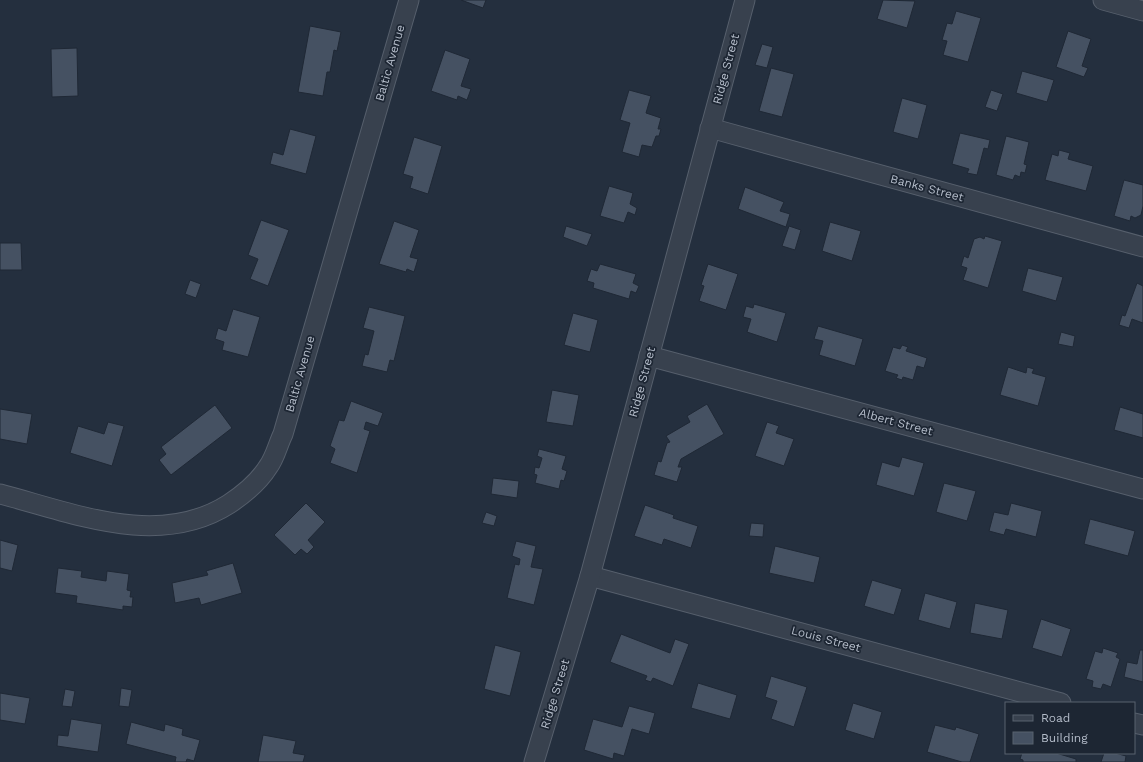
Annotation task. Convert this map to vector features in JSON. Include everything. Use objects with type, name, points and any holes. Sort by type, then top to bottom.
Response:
[{"type":"street","name":"Baltic Avenue","points":[[0,494],[105,522],[135,526],[169,526],[194,521],[221,509],[246,493],[269,467],[283,434],[409,0]]},
{"type":"street","name":"Ridge Street","points":[[534,762],[590,576],[745,0]]},
{"type":"street","points":[[1103,0],[1143,11]]},
{"type":"street","name":"Banks Street","points":[[710,128],[1143,247]]},
{"type":"street","name":"Albert Street","points":[[649,356],[1143,489]]},
{"type":"street","name":"Louis Street","points":[[590,576],[1057,702]]},
{"type":"building","points":[[461,0],[486,0],[483,8]]},
{"type":"building","points":[[883,0],[915,1],[907,28],[877,19]]},
{"type":"building","points":[[956,11],[981,18],[968,62],[943,55],[947,41],[942,40],[947,23],[952,24]]},
{"type":"building","points":[[310,26],[341,32],[337,51],[334,50],[330,72],[327,72],[323,96],[298,92]]},
{"type":"building","points":[[1068,31],[1091,39],[1082,66],[1088,68],[1084,77],[1056,67]]},
{"type":"building","points":[[762,44],[773,47],[767,68],[755,65]]},
{"type":"building","points":[[77,48],[78,96],[52,97],[51,49]]},
{"type":"building","points":[[445,50],[470,59],[461,86],[471,89],[467,100],[458,96],[457,100],[431,91]]},
{"type":"building","points":[[771,68],[794,74],[782,117],[759,111]]},
{"type":"building","points":[[1022,71],[1054,80],[1047,102],[1016,93]]},
{"type":"building","points":[[629,90],[651,96],[646,113],[661,118],[658,129],[661,129],[659,136],[656,136],[652,147],[642,145],[639,157],[622,152],[630,123],[620,120]]},
{"type":"building","points":[[991,90],[1003,94],[997,111],[985,107]]},
{"type":"building","points":[[902,98],[927,105],[918,139],[893,132]]},
{"type":"building","points":[[290,129],[316,136],[306,174],[270,164],[273,152],[283,155]]},
{"type":"building","points":[[960,133],[990,140],[988,149],[984,148],[977,175],[967,173],[969,169],[952,164]]},
{"type":"building","points":[[1006,136],[1029,142],[1024,164],[1027,165],[1025,173],[1021,172],[1020,177],[1015,175],[1013,180],[996,175]]},
{"type":"building","points":[[414,137],[442,146],[428,194],[410,188],[413,177],[403,174]]},
{"type":"building","points":[[1059,150],[1070,153],[1068,159],[1093,166],[1086,191],[1045,180],[1052,154],[1058,156]]},
{"type":"building","points":[[1124,180],[1143,185],[1143,206],[1141,215],[1135,218],[1131,216],[1130,221],[1114,216]]},
{"type":"building","points":[[609,186],[633,193],[630,204],[637,208],[635,215],[628,212],[624,223],[600,216]]},
{"type":"building","points":[[745,187],[784,202],[780,211],[790,214],[786,227],[738,209]]},
{"type":"building","points":[[261,220],[289,230],[268,286],[250,279],[258,259],[248,255]]},
{"type":"building","points":[[394,221],[419,230],[410,257],[418,259],[414,272],[407,269],[406,272],[379,264]]},
{"type":"building","points":[[830,222],[861,231],[852,261],[822,251]]},
{"type":"building","points":[[566,226],[592,234],[587,246],[563,237]]},
{"type":"building","points":[[789,226],[801,230],[795,250],[782,246]]},
{"type":"building","points":[[985,236],[1002,241],[988,288],[963,280],[967,268],[961,266],[964,256],[968,258],[974,239],[980,237],[984,239]]},
{"type":"building","points":[[0,243],[21,243],[22,270],[0,270]]},
{"type":"building","points":[[600,264],[636,274],[633,283],[639,286],[636,293],[631,291],[629,299],[593,288],[594,283],[587,281],[591,269],[597,271]]},
{"type":"building","points":[[708,264],[738,274],[726,310],[699,301],[704,286],[701,285]]},
{"type":"building","points":[[1028,268],[1063,277],[1056,301],[1022,291]]},
{"type":"building","points":[[190,280],[201,284],[196,298],[185,294]]},
{"type":"building","points":[[1137,283],[1143,286],[1143,323],[1132,319],[1129,328],[1119,325],[1122,315],[1125,316]]},
{"type":"building","points":[[754,304],[786,313],[777,342],[747,332],[751,319],[743,317],[746,306],[753,308]]},
{"type":"building","points":[[369,307],[405,316],[394,361],[390,360],[387,372],[362,366],[365,354],[368,355],[374,331],[363,328]]},
{"type":"building","points":[[233,309],[260,317],[248,357],[222,350],[224,342],[215,339],[218,328],[226,331]]},
{"type":"building","points":[[573,313],[598,320],[590,352],[564,345]]},
{"type":"building","points":[[818,326],[863,339],[855,366],[819,355],[823,341],[814,339]]},
{"type":"building","points":[[1061,332],[1075,336],[1073,347],[1058,344]]},
{"type":"building","points":[[902,345],[908,347],[906,351],[927,358],[924,368],[917,366],[913,380],[903,377],[902,380],[896,378],[898,375],[885,371],[893,347],[900,349]]},
{"type":"building","points":[[1008,367],[1026,373],[1027,367],[1034,369],[1032,373],[1046,377],[1038,406],[1000,395]]},
{"type":"building","points":[[552,390],[579,395],[573,426],[546,422]]},
{"type":"building","points":[[351,401],[383,413],[378,426],[366,422],[364,429],[370,431],[357,473],[330,463],[335,449],[330,446],[339,420],[344,421]]},
{"type":"building","points":[[707,404],[724,434],[681,459],[678,467],[682,467],[677,482],[654,475],[658,461],[661,462],[667,443],[670,442],[666,436],[690,422],[687,416]]},
{"type":"building","points":[[215,405],[232,428],[171,475],[159,460],[166,454],[161,447]]},
{"type":"building","points":[[1120,407],[1143,414],[1143,438],[1114,430]]},
{"type":"building","points":[[0,409],[32,414],[27,444],[0,439]]},
{"type":"building","points":[[108,422],[124,426],[112,466],[70,453],[78,426],[104,434]]},
{"type":"building","points":[[767,422],[779,426],[776,433],[794,439],[784,466],[755,456]]},
{"type":"building","points":[[539,449],[566,456],[562,469],[567,471],[564,481],[561,480],[559,489],[535,483],[537,475],[534,474],[535,467],[539,468],[542,458],[537,456]]},
{"type":"building","points":[[902,457],[924,463],[914,496],[876,485],[882,462],[899,467]]},
{"type":"building","points":[[493,478],[519,481],[517,498],[491,494]]},
{"type":"building","points":[[944,483],[976,491],[967,521],[936,512]]},
{"type":"building","points":[[306,503],[325,522],[308,540],[314,547],[307,554],[301,549],[295,555],[274,535]]},
{"type":"building","points":[[1011,503],[1042,511],[1036,537],[1006,529],[1004,535],[989,531],[994,512],[1008,515]]},
{"type":"building","points":[[645,505],[674,515],[673,518],[698,526],[691,548],[664,539],[662,545],[634,536]]},
{"type":"building","points":[[486,512],[497,516],[494,526],[482,523]]},
{"type":"building","points":[[1090,519],[1135,531],[1128,556],[1084,544]]},
{"type":"building","points":[[751,523],[764,524],[763,537],[749,536]]},
{"type":"building","points":[[0,540],[18,545],[12,571],[0,568]]},
{"type":"building","points":[[516,541],[536,546],[531,567],[543,569],[534,605],[507,598],[515,564],[519,565],[520,559],[512,556]]},
{"type":"building","points":[[775,546],[820,557],[814,583],[769,573]]},
{"type":"building","points":[[233,563],[242,593],[201,605],[199,598],[175,603],[172,583],[208,575],[206,571]]},
{"type":"building","points":[[58,568],[82,571],[81,577],[106,581],[107,571],[129,574],[127,590],[131,591],[130,597],[133,597],[132,607],[123,606],[123,610],[76,603],[77,596],[55,593]]},
{"type":"building","points":[[872,580],[902,589],[894,615],[864,606]]},
{"type":"building","points":[[925,593],[957,602],[950,629],[918,620]]},
{"type":"building","points":[[975,603],[1008,610],[1002,639],[970,633]]},
{"type":"building","points":[[1041,619],[1071,629],[1062,657],[1032,648]]},
{"type":"building","points":[[621,634],[670,653],[675,639],[689,644],[673,686],[653,678],[651,682],[645,680],[647,676],[610,662]]},
{"type":"building","points":[[495,645],[521,652],[510,696],[484,689]]},
{"type":"building","points":[[1103,648],[1118,653],[1116,657],[1120,659],[1111,687],[1103,684],[1101,689],[1092,687],[1093,681],[1086,679],[1095,651],[1102,653]]},
{"type":"building","points":[[1140,650],[1143,650],[1143,682],[1124,677],[1127,662],[1137,664]]},
{"type":"building","points":[[771,676],[807,687],[794,727],[771,719],[777,701],[765,697]]},
{"type":"building","points":[[698,683],[737,695],[730,719],[691,708]]},
{"type":"building","points":[[121,688],[132,690],[129,707],[119,706]]},
{"type":"building","points":[[65,689],[75,691],[72,707],[62,706]]},
{"type":"building","points":[[0,693],[30,698],[25,724],[0,720]]},
{"type":"building","points":[[853,703],[882,712],[874,739],[845,730]]},
{"type":"building","points":[[629,706],[655,713],[649,734],[632,729],[624,756],[614,753],[613,759],[584,750],[593,719],[622,727]]},
{"type":"building","points":[[71,719],[102,724],[98,752],[57,746],[58,735],[68,736]]},
{"type":"building","points":[[131,722],[164,731],[165,724],[183,729],[182,735],[200,740],[194,761],[187,759],[186,762],[175,762],[176,757],[126,744]]},
{"type":"building","points":[[935,725],[955,730],[956,727],[979,734],[970,762],[962,762],[927,752]]},
{"type":"building","points":[[263,735],[296,741],[293,753],[305,755],[303,762],[258,762]]},
{"type":"building","points":[[1022,754],[1059,754],[1076,759],[1076,762],[1023,762],[1023,760],[1020,759]]},
{"type":"building","points":[[1104,754],[1119,754],[1126,756],[1125,762],[1101,762]]}]
